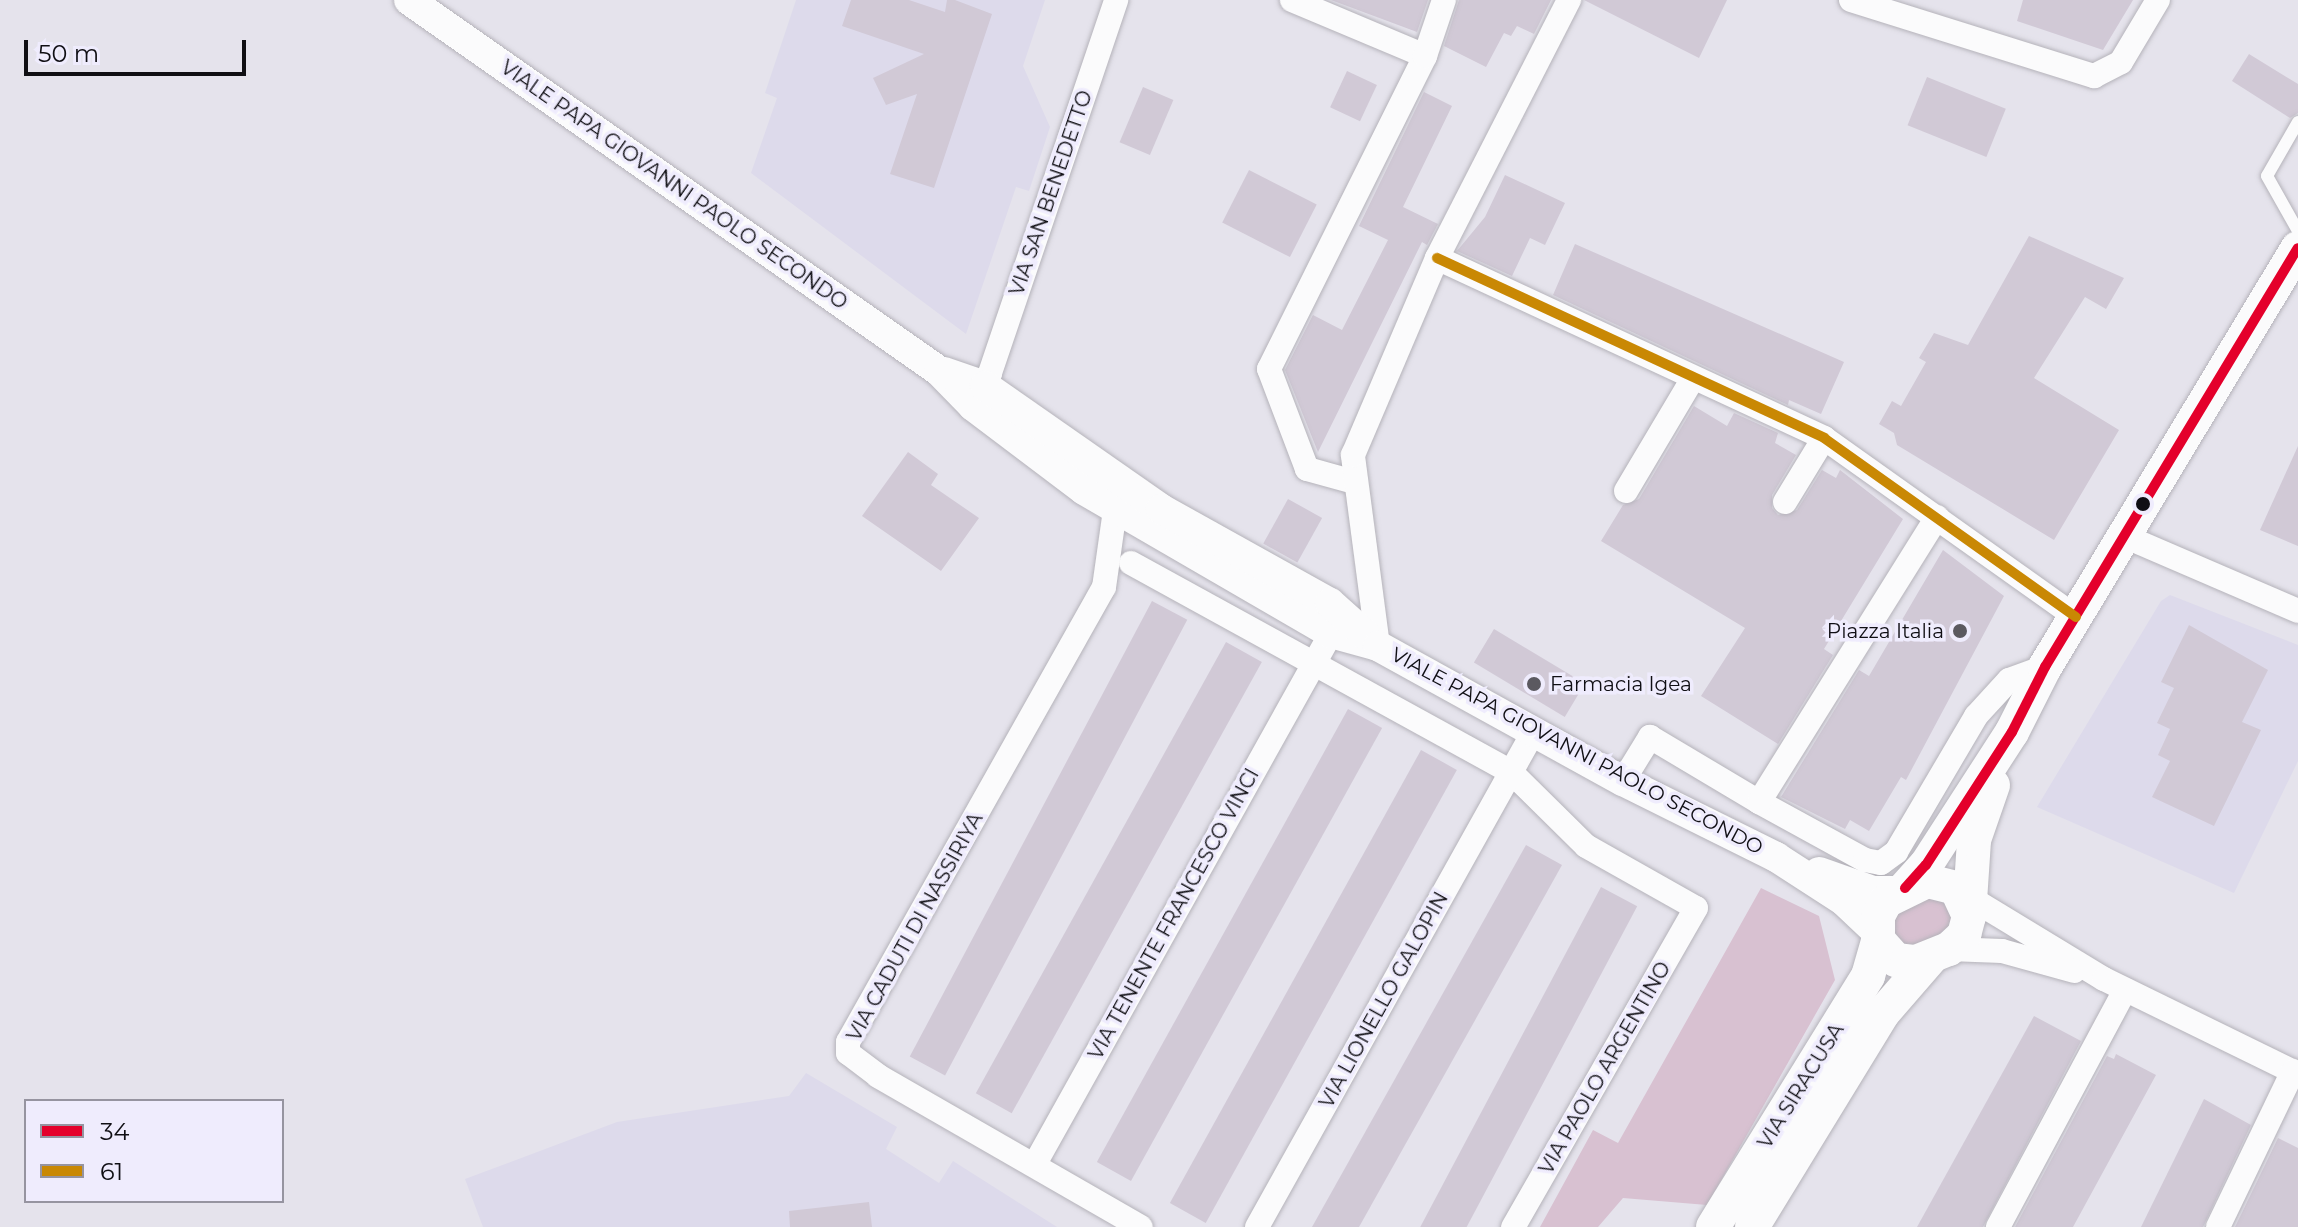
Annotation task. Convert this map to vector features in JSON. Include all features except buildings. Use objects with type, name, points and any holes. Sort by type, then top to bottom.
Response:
[{"type":"main road","points":[[2012,732],[1974,840],[1965,901],[1964,935],[1939,954],[1896,960],[1878,936],[1878,916],[1926,865],[2012,732],[2045,667],[2124,536],[2292,268]]},
{"type":"main road","points":[[1901,890],[1927,881],[1965,901]]},
{"type":"main road","name":"VIA SIRACUSA","points":[[1713,1227],[1868,976],[1878,936]]},
{"type":"main road","name":"VIA SIRACUSA","points":[[1752,1227],[1883,1013],[1939,954]]},
{"type":"street","name":"VIALE PAPA GIOVANNI PAOLO SECONDO","points":[[409,0],[979,396]]},
{"type":"street","name":"VIA SAN BENEDETTO","points":[[979,396],[1116,0]]},
{"type":"street","points":[[1292,0],[1425,56]]},
{"type":"street","points":[[1354,482],[1307,469],[1269,369],[1425,56],[1444,0]]},
{"type":"street","points":[[1378,646],[1354,482],[1353,455],[1437,258],[1569,0]]},
{"type":"street","points":[[1851,0],[2094,76],[2121,62],[2158,0]]},
{"type":"street","points":[[1437,258],[1692,380],[1824,438],[2076,617]]},
{"type":"street","points":[[1626,491],[1692,380]]},
{"type":"street","points":[[979,396],[1060,437],[1161,509],[1281,577],[1337,624]]},
{"type":"street","points":[[979,396],[1137,534],[1312,666],[1511,772]]},
{"type":"street","points":[[1060,437],[1084,475],[1137,534],[1337,624]]},
{"type":"street","points":[[1785,502],[1824,438]]},
{"type":"street","points":[[1759,802],[1937,517]]},
{"type":"street","points":[[1137,534],[1168,527],[1233,566],[1281,577]]},
{"type":"street","name":"VIA CADUTI DI NASSIRIYA","points":[[1137,534],[1104,587],[848,1042],[851,1059],[1036,1162],[1141,1227]]},
{"type":"street","points":[[2124,536],[2298,611]]},
{"type":"street","name":"VIALE PAPA GIOVANNI PAOLO SECONDO","points":[[1337,624],[1623,781],[1776,857]]},
{"type":"street","name":"VIA TENENTE FRANCESCO VINCI","points":[[1036,1162],[1337,624]]},
{"type":"street","points":[[1623,781],[1650,737],[1865,860],[1881,863],[1896,852],[1976,716],[2009,680],[2045,667]]},
{"type":"street","name":"VIA LIONELLO GALOPIN","points":[[1257,1227],[1534,731]]},
{"type":"street","name":"VIA PAOLO ARGENTINO","points":[[1511,772],[1586,846],[1696,908],[1513,1227]]},
{"type":"street","points":[[1776,857],[1873,891],[1901,890]]},
{"type":"street","points":[[1776,857],[1844,901],[1878,936]]},
{"type":"street","points":[[1965,901],[2115,984],[2296,1073],[2218,1227]]},
{"type":"street","points":[[1939,954],[2002,951],[2115,984]]},
{"type":"street","points":[[1998,1227],[2115,984]]},
{"type":"lane","points":[[2298,122],[2267,176],[2298,231]]},
{"type":"shaded area","points":[[796,0],[1045,0],[1023,66],[1050,127],[1029,191],[1016,187],[966,334],[751,173],[777,98],[765,93]]},
{"type":"shaded area","points":[[2170,595],[2298,645],[2298,761],[2234,893],[2037,807],[2161,601]]},
{"type":"shaded area","points":[[1761,888],[1819,916],[1835,980],[1707,1205],[1623,1198],[1598,1227],[1540,1227],[1593,1130],[1618,1143]]},
{"type":"shaded area","points":[[1928,897],[1948,904],[1953,916],[1951,931],[1941,940],[1901,949],[1891,933],[1896,912]]},
{"type":"shaded area","points":[[806,1073],[897,1127],[886,1149],[939,1183],[953,1161],[1057,1227],[483,1227],[465,1179],[617,1122],[789,1096]]},
{"type":"transit line","name":"34","points":[[1905,888],[1926,865],[2012,732],[2045,667],[2298,248]]},
{"type":"transit line","name":"61","points":[[1437,258],[1824,438],[2076,617]]},
{"type":"place","name":"Piazza Italia","points":[[1960,631]]},
{"type":"place","name":"Farmacia Igea","points":[[1534,684]]}]
